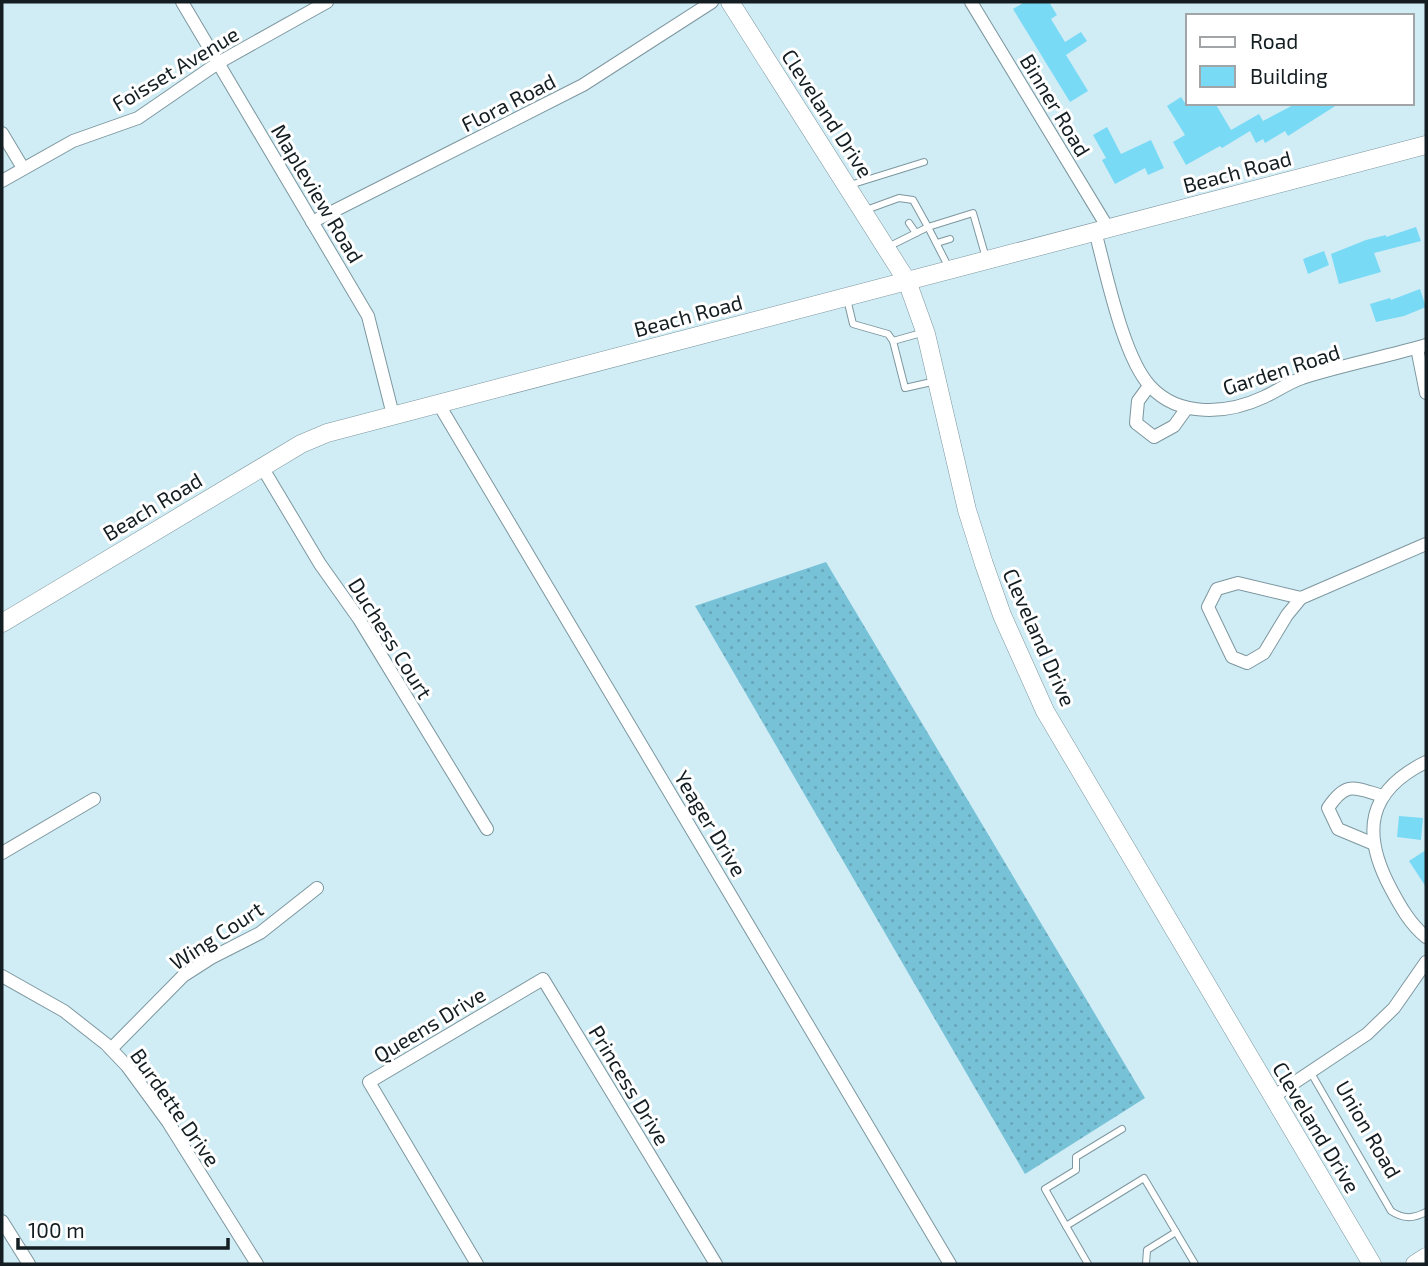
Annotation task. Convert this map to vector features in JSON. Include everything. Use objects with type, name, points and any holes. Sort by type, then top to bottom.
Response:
[{"type":"street","name":"Mapleview Road","points":[[182,2],[368,316],[393,415]]},
{"type":"street","name":"Foisset Avenue","points":[[2,181],[73,141],[138,118],[218,64],[327,2]]},
{"type":"street","name":"Flora Road","points":[[312,222],[583,85],[712,2]]},
{"type":"street","name":"Cleveland Drive","points":[[730,2],[907,281],[925,332],[971,521],[1002,615],[1045,711],[1372,1264]]},
{"type":"street","name":"Binner Road","points":[[971,2],[1101,230]]},
{"type":"street","points":[[2,133],[23,168]]},
{"type":"street","name":"Beach Road","points":[[2,623],[315,437],[1426,145]]},
{"type":"street","name":"Garden Road","points":[[1101,230],[1130,355],[1149,386],[1164,398],[1187,408],[1217,410],[1237,407],[1302,379],[1422,347]]},
{"type":"street","points":[[1422,347],[1426,393]]},
{"type":"street","points":[[1149,386],[1138,401],[1136,423],[1154,437],[1174,426],[1187,408]]},
{"type":"street","name":"Yeager Drive","points":[[438,403],[950,1264]]},
{"type":"street","name":"Duchess Court","points":[[262,467],[320,564],[359,619],[487,829]]},
{"type":"street","points":[[1301,598],[1238,583],[1217,589],[1208,607],[1231,657],[1247,663],[1264,653],[1287,615],[1301,598],[1426,544]]},
{"type":"street","points":[[1426,762],[1402,776],[1383,796],[1375,810],[1372,826],[1374,844],[1385,879],[1414,926],[1426,937]]},
{"type":"street","points":[[1374,844],[1338,829],[1328,808],[1338,793],[1352,788],[1383,796]]},
{"type":"street","points":[[2,853],[94,799]]},
{"type":"street","name":"Wing Court","points":[[111,1049],[183,976],[260,933],[317,888]]},
{"type":"street","points":[[1273,1097],[1367,1034],[1394,1008],[1426,962]]},
{"type":"street","name":"Burdette Drive","points":[[2,976],[64,1011],[111,1049],[127,1066],[168,1122],[257,1264]]},
{"type":"street","name":"Queens Drive","points":[[477,1264],[369,1082],[543,979]]},
{"type":"street","name":"Princess Drive","points":[[543,979],[716,1264]]},
{"type":"street","points":[[2,1221],[29,1264]]},
{"type":"street","points":[[1415,1264],[1426,1257]]},
{"type":"lane","points":[[848,185],[924,162]]},
{"type":"lane","points":[[864,211],[899,198],[913,200],[950,270]]},
{"type":"lane","points":[[894,200],[899,207]]},
{"type":"lane","points":[[886,247],[928,227],[973,213],[986,260]]},
{"type":"lane","points":[[909,223],[916,233]]},
{"type":"lane","points":[[968,234],[978,232]]},
{"type":"lane","points":[[937,243],[950,239]]},
{"type":"lane","points":[[846,297],[853,324],[888,334],[893,341],[905,388],[937,380]]},
{"type":"lane","points":[[893,341],[925,332]]},
{"type":"lane","name":"Union Road","points":[[1311,1073],[1391,1211],[1401,1218],[1426,1212]]},
{"type":"lane","points":[[1088,1264],[1045,1189],[1076,1170],[1076,1157],[1122,1129]]},
{"type":"lane","points":[[1066,1226],[1144,1178],[1195,1264]]},
{"type":"lane","points":[[1146,1264],[1147,1250],[1176,1232]]},
{"type":"shaded area","points":[[826,562],[1145,1098],[1025,1174],[695,606]]},
{"type":"building","points":[[1025,2],[1049,2],[1057,15],[1051,19],[1065,42],[1081,32],[1087,41],[1066,55],[1088,91],[1070,102],[1013,9]]},
{"type":"building","points":[[1181,97],[1186,105],[1216,105],[1231,130],[1259,114],[1263,121],[1293,105],[1337,105],[1288,136],[1285,131],[1265,143],[1263,139],[1256,143],[1250,131],[1186,165],[1173,142],[1185,135],[1167,106]]},
{"type":"building","points":[[1107,127],[1121,154],[1151,140],[1164,168],[1148,175],[1145,168],[1115,184],[1102,160],[1106,158],[1093,135]]},
{"type":"building","points":[[1416,227],[1421,241],[1374,253],[1381,272],[1339,284],[1331,254],[1366,240],[1386,237]]},
{"type":"building","points":[[1324,251],[1329,265],[1308,274],[1303,259]]},
{"type":"building","points":[[1420,289],[1426,307],[1404,316],[1376,322],[1370,304],[1390,298],[1391,300]]},
{"type":"building","points":[[1399,816],[1423,818],[1421,840],[1397,837]]},
{"type":"building","points":[[1426,850],[1426,887],[1409,861]]}]
